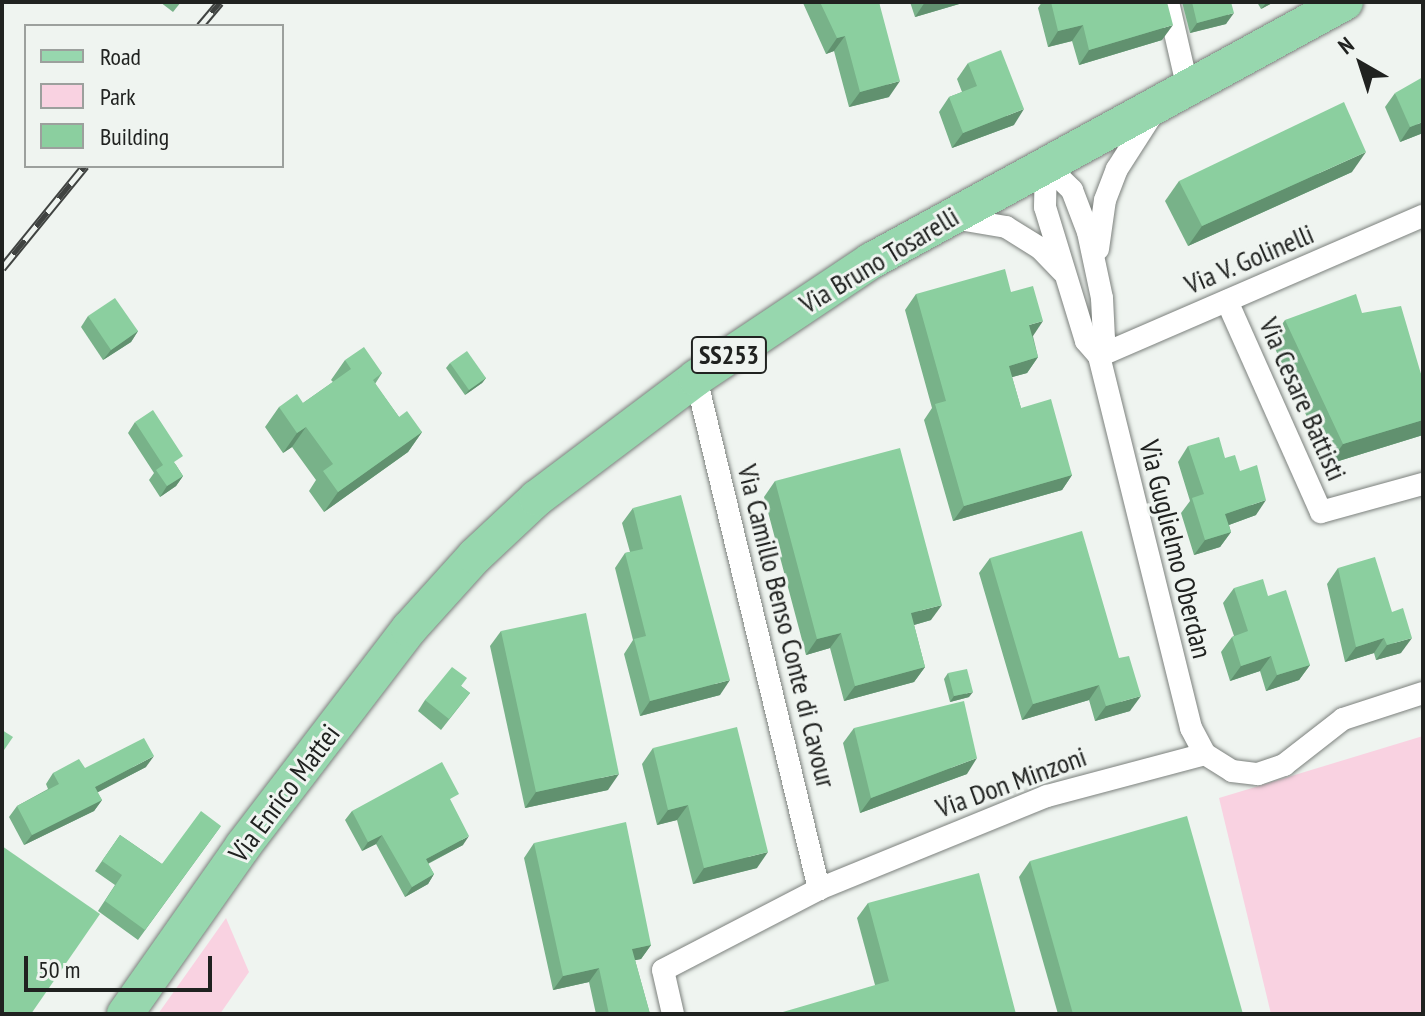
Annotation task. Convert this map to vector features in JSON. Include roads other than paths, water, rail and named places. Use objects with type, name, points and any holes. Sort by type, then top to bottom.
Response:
[{"type":"main road","name":"Via Bruno Tosarelli","points":[[453,579],[545,492],[696,378],[836,283],[948,217],[1345,2]]},
{"type":"main road","name":"Via Enrico Mattei","points":[[125,1014],[260,823],[453,579]]},
{"type":"street","points":[[1168,2],[1174,97]]},
{"type":"street","name":"Via Guglielmo Oberdan","points":[[1096,263],[1105,200],[1117,169],[1174,97]]},
{"type":"street","name":"Via Guglielmo Oberdan","points":[[1046,165],[1072,190],[1096,263],[1104,339],[1099,356]]},
{"type":"street","name":"Via Guglielmo Oberdan","points":[[1046,165],[1045,207],[1086,341],[1099,356],[1191,728],[1205,754]]},
{"type":"street","name":"Via V. Golinelli","points":[[1099,356],[1423,216]]},
{"type":"street","name":"Via Guglielmo Oberdan","points":[[948,217],[989,223],[1020,234],[1065,276]]},
{"type":"street","name":"Via Cesare Battisti","points":[[1227,301],[1321,512],[1423,484]]},
{"type":"street","name":"Via Camillo Benso Conte di Cavour","points":[[696,378],[819,889]]},
{"type":"street","points":[[1205,754],[1232,771],[1258,774],[1284,765],[1343,719],[1423,693]]},
{"type":"street","name":"Via Don Minzoni","points":[[673,1014],[663,970],[819,889],[1047,796],[1205,754]]},
{"type":"railway","points":[[202,24],[220,2]]},
{"type":"railway","points":[[2,268],[83,168]]}]
